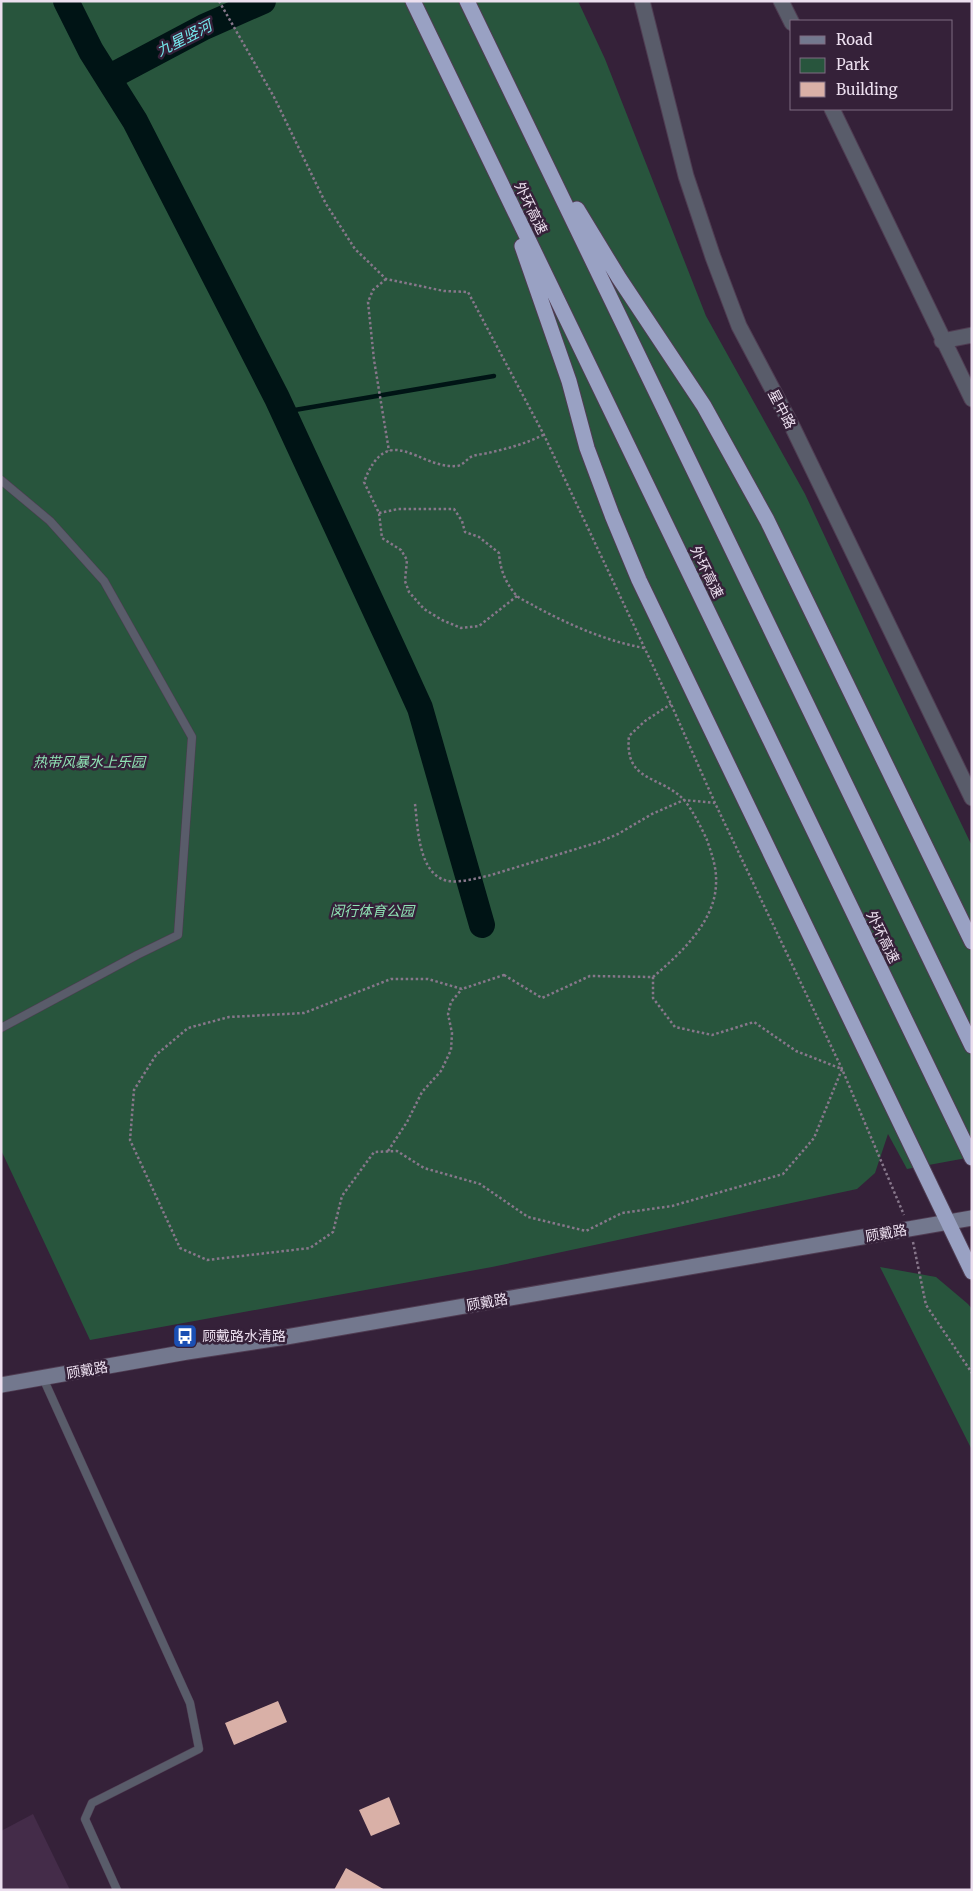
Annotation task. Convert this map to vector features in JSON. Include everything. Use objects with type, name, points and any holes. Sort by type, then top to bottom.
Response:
[{"type":"highway","name":"外环高速","points":[[413,1],[972,1158]]},
{"type":"highway","points":[[467,1],[972,1046]]},
{"type":"highway","points":[[511,93],[604,255],[704,406],[735,461],[767,520],[972,942]]},
{"type":"highway","points":[[467,113],[544,305],[569,381],[587,448],[639,580],[972,1272]]},
{"type":"main road","name":"顾戴路","points":[[1,1385],[972,1218]]},
{"type":"street","name":"星中路","points":[[642,1],[686,176],[712,257],[739,326],[793,428],[972,798]]},
{"type":"street","points":[[781,1],[790,20]]},
{"type":"street","points":[[832,110],[942,341],[972,399]]},
{"type":"street","points":[[942,341],[972,335]]},
{"type":"lane","points":[[1,480],[50,521],[104,581],[192,737],[178,935],[1,1028]]},
{"type":"lane","points":[[43,1378],[190,1703],[199,1749],[92,1803],[85,1819],[118,1890]]},
{"type":"path","points":[[219,2],[274,97],[326,204],[355,249],[386,279],[444,291],[468,292],[544,435],[842,1069],[910,1229],[926,1305],[972,1373]]},
{"type":"path","points":[[386,279],[373,290],[368,302],[374,360],[389,451]]},
{"type":"path","points":[[517,596],[479,626],[461,628],[442,620],[424,608],[409,592],[405,581],[407,560],[401,550],[382,538],[379,513],[364,482],[370,466],[380,456],[389,451],[400,449],[411,452],[430,462],[446,466],[460,466],[472,456],[522,445],[544,435]]},
{"type":"path","points":[[379,513],[398,509],[454,509],[462,521],[465,532],[479,537],[499,553],[500,569],[517,596],[558,618],[597,635],[644,648]]},
{"type":"path","points":[[388,1151],[407,1122],[422,1092],[441,1071],[451,1050],[452,1033],[448,1014],[451,1002],[462,989],[504,975],[542,998],[590,976],[653,977],[676,958],[699,929],[710,910],[716,886],[714,859],[704,833],[684,800],[669,788],[646,778],[632,763],[628,750],[629,736],[646,721],[671,704]]},
{"type":"path","points":[[415,804],[420,844],[426,862],[437,876],[448,881],[474,879],[491,875],[599,842],[618,834],[652,814],[684,800],[716,803]]},
{"type":"path","points":[[653,977],[653,998],[675,1027],[712,1035],[754,1022],[796,1051],[842,1069]]},
{"type":"path","points":[[462,989],[428,979],[391,979],[304,1013],[229,1017],[188,1028],[156,1055],[134,1090],[130,1140],[180,1248],[207,1260],[310,1248],[333,1232],[342,1196],[374,1152],[397,1150],[424,1168],[480,1184],[528,1217],[586,1231],[622,1213],[672,1206],[783,1174],[814,1138],[842,1069]]},
{"type":"shaded area","points":[[33,1814],[70,1890],[1,1890],[1,1831]]},
{"type":"green space","name":"闵行体育公园","points":[[1,1],[578,1],[605,59],[706,316],[805,494],[972,846],[972,1157],[907,1169],[888,1134],[875,1173],[857,1189],[492,1267],[90,1340],[1,1150]]},
{"type":"green space","points":[[880,1267],[936,1277],[972,1309],[972,1450]]},
{"type":"building","points":[[278,1701],[287,1722],[234,1745],[225,1723]]},
{"type":"building","points":[[389,1797],[400,1824],[371,1836],[359,1810]]},
{"type":"building","points":[[346,1868],[385,1890],[334,1890]]},
{"type":"waterway","points":[[66,1],[91,51],[135,121],[277,398],[420,708],[482,925]]},
{"type":"waterway","name":"九星竖河","points":[[108,78],[204,27],[263,1]]},
{"type":"waterway","points":[[283,412],[494,376]]},
{"type":"place","name":"顾戴路水清路","points":[[185,1336]]},
{"type":"park label","name":"热带风暴水上乐园","points":[[89,762]]}]
